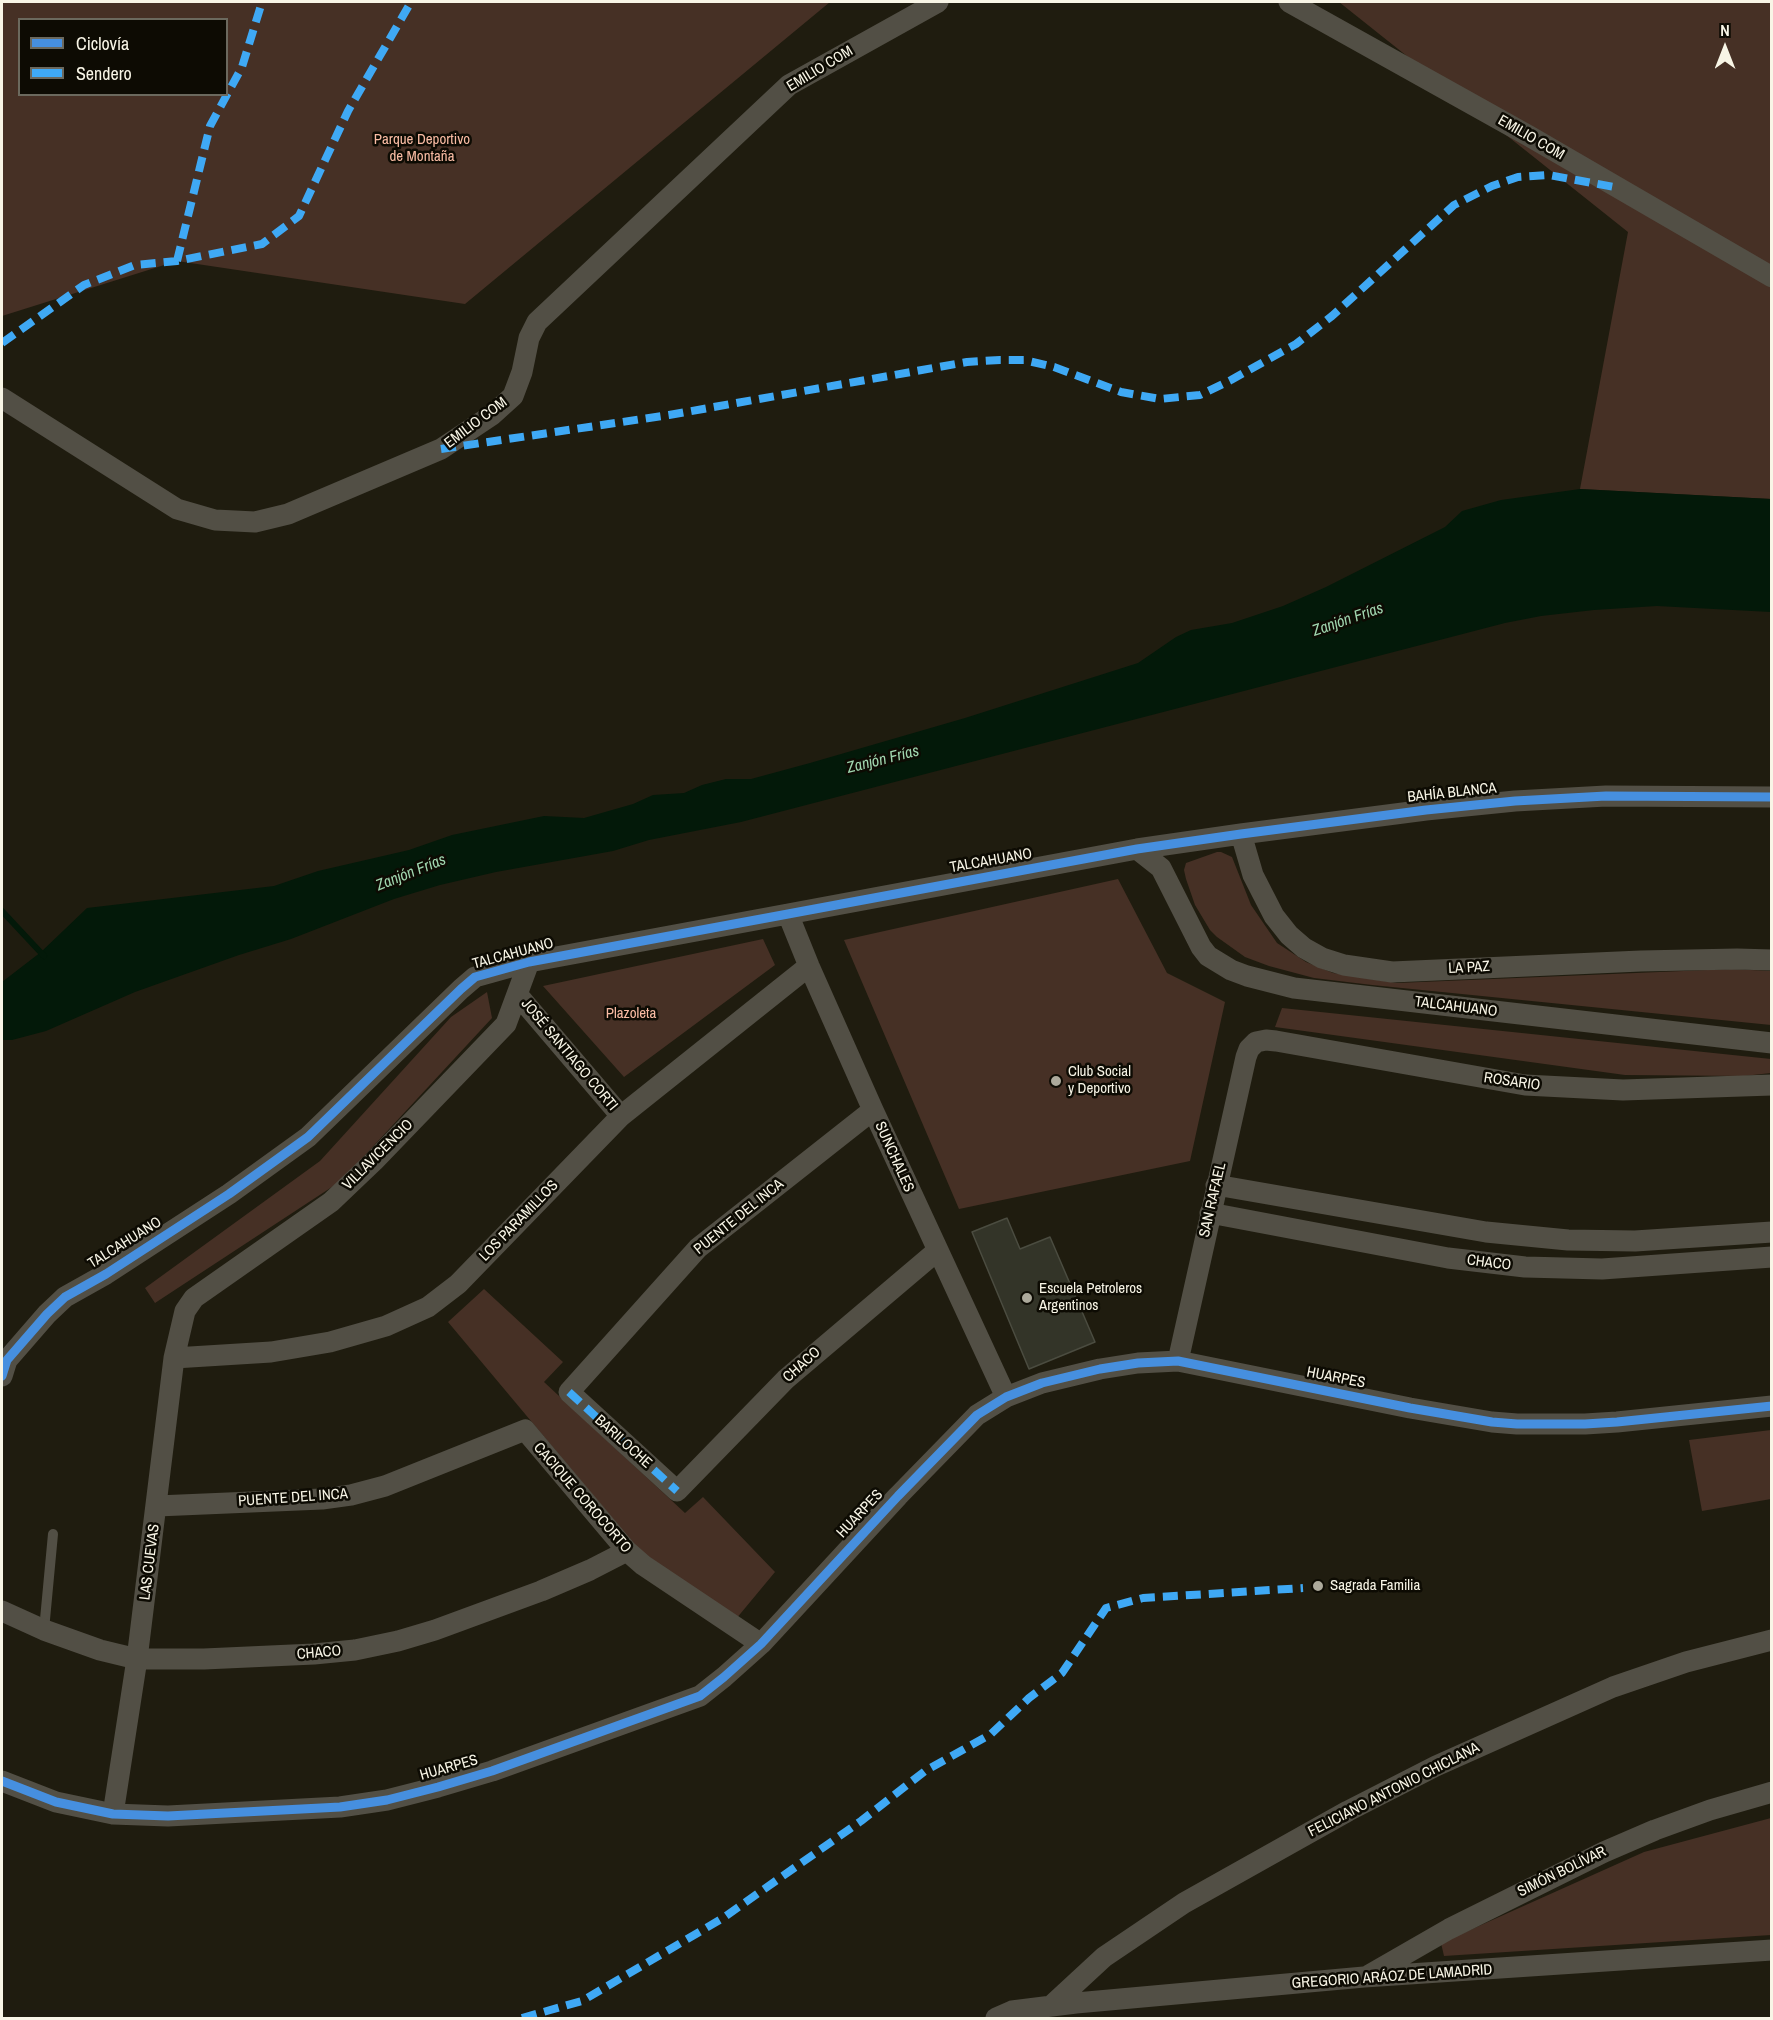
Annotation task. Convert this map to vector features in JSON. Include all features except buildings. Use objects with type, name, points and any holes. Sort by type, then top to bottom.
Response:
[{"type":"street","name":"EMILIO COM","points":[[2,398],[177,509],[215,520],[255,522],[288,514],[441,449],[492,415],[513,396],[537,322],[789,85],[938,2]]},
{"type":"street","name":"EMILIO COM","points":[[1289,2],[1529,136],[1772,277]]},
{"type":"street","name":"BAHÍA BLANCA","points":[[1137,849],[1426,810],[1515,801],[1606,796],[1772,796]]},
{"type":"street","name":"LA PAZ","points":[[1240,834],[1253,875],[1274,916],[1289,935],[1304,948],[1322,958],[1344,965],[1392,972],[1630,961],[1772,960]]},
{"type":"street","name":"TALCAHUANO","points":[[2,1376],[7,1360],[64,1297],[106,1274],[229,1194],[308,1137],[460,988],[476,977],[530,962],[1137,849],[1161,868],[1201,947],[1209,956],[1231,970],[1247,976],[1294,988],[1772,1043]]},
{"type":"street","name":"SUNCHALES","points":[[788,914],[873,1110],[1006,1397]]},
{"type":"street","name":"VILLAVICENCIO","points":[[184,1311],[194,1298],[331,1202],[375,1161],[506,1024],[530,962]]},
{"type":"street","name":"LOS PARAMILLOS","points":[[174,1358],[271,1352],[330,1342],[386,1326],[428,1307],[458,1284],[621,1116],[809,966]]},
{"type":"street","name":"JOSÉ SANTIAGO CORTI","points":[[517,994],[621,1116]]},
{"type":"street","name":"ROSARIO","points":[[1256,1042],[1275,1041],[1526,1085],[1623,1090],[1772,1085]]},
{"type":"street","name":"SAN RAFAEL","points":[[1178,1361],[1246,1057],[1256,1042]]},
{"type":"street","name":"PUENTE DEL INCA","points":[[569,1392],[698,1248],[873,1110]]},
{"type":"street","name":"CHACO","points":[[1216,1185],[1486,1232],[1568,1240],[1635,1241],[1772,1232]]},
{"type":"street","name":"CHACO","points":[[1210,1213],[1448,1258],[1525,1267],[1602,1269],[1772,1257]]},
{"type":"street","name":"CHACO","points":[[677,1491],[786,1379],[937,1251]]},
{"type":"street","name":"LAS CUEVAS","points":[[113,1814],[137,1659],[174,1358],[184,1311]]},
{"type":"street","name":"HUARPES","points":[[2,1781],[56,1802],[113,1814],[168,1816],[340,1807],[387,1800],[492,1771],[700,1696],[761,1644],[898,1496],[977,1415],[1006,1397],[1042,1383],[1100,1369],[1138,1363],[1178,1361],[1410,1408],[1509,1423],[1550,1425],[1606,1423],[1772,1406]]},
{"type":"street","name":"BARILOCHE","points":[[569,1392],[677,1491]]},
{"type":"street","name":"PUENTE DEL INCA","points":[[157,1506],[322,1499],[351,1495],[385,1486],[525,1430]]},
{"type":"street","name":"CACIQUE COROCORTO","points":[[525,1430],[627,1551],[643,1565],[761,1644]]},
{"type":"street","name":"CHACO","points":[[2,1611],[44,1630],[100,1650],[137,1659],[204,1659],[356,1650],[435,1630],[541,1591],[627,1551]]},
{"type":"street","name":"FELICIANO ANTONIO CHICLANA","points":[[1051,2006],[1104,1957],[1184,1903],[1348,1811],[1436,1766],[1613,1687],[1686,1662],[1772,1640]]},
{"type":"street","name":"SIMÓN BOLÍVAR","points":[[1364,1977],[1449,1929],[1604,1852],[1688,1818],[1772,1792]]},
{"type":"street","name":"GREGORIO ARÁOZ DE LAMADRID","points":[[1004,2015],[1051,2006],[1364,1977],[1772,1950]]},
{"type":"lane","points":[[44,1630],[53,1534]]},
{"type":"green space","name":"Parque Deportivo de Montaña","points":[[2,2],[830,2],[465,304],[177,261],[2,316]]},
{"type":"green space","points":[[1339,2],[1771,2],[1771,499],[1580,489],[1628,232]]},
{"type":"green space","points":[[1217,852],[1232,857],[1251,905],[1277,943],[1306,962],[1333,973],[1397,983],[1731,969],[1771,971],[1771,1025],[1372,985],[1314,978],[1269,966],[1245,957],[1217,937],[1210,930],[1195,905],[1184,870],[1186,863]]},
{"type":"green space","name":"Club Social y Deportivo","points":[[1118,879],[1167,973],[1225,1002],[1190,1161],[959,1209],[844,940]]},
{"type":"green space","name":"Plazoleta","points":[[763,939],[775,965],[624,1077],[543,986]]},
{"type":"green space","points":[[487,992],[492,1018],[341,1181],[155,1303],[145,1288],[320,1161],[451,1017]]},
{"type":"green space","points":[[1282,1008],[1771,1059],[1771,1073],[1744,1076],[1625,1075],[1275,1027]]},
{"type":"green space","points":[[484,1289],[563,1362],[544,1382],[685,1513],[703,1497],[775,1572],[736,1619],[639,1550],[448,1322]]},
{"type":"green space","points":[[1771,1430],[1771,1499],[1702,1511],[1689,1440]]},
{"type":"green space","points":[[1771,1818],[1771,1935],[1444,1956],[1441,1943],[1644,1852]]},
{"type":"water","name":"Zanjón Frías","points":[[1580,489],[1771,499],[1771,612],[1657,606],[1594,610],[1505,623],[741,822],[649,840],[613,851],[496,872],[440,885],[394,899],[291,939],[135,992],[46,1031],[12,1040],[2,1040],[2,982],[41,952],[87,908],[274,886],[318,871],[409,850],[452,835],[544,816],[584,818],[633,804],[653,795],[684,793],[702,785],[726,779],[751,779],[810,763],[965,718],[1138,663],[1176,637],[1191,630],[1232,623],[1283,606],[1326,587],[1445,527],[1462,511],[1501,500]]},
{"type":"waterway","points":[[2,911],[44,956]]},
{"type":"marked path","points":[[228,93],[242,67],[262,2]]},
{"type":"marked path","points":[[2,343],[84,285],[135,265],[177,261],[262,244],[299,216],[348,111],[411,2]]},
{"type":"marked path","points":[[177,261],[210,126],[226,96]]},
{"type":"marked path","points":[[441,449],[669,415],[967,362],[1024,360],[1054,367],[1121,392],[1160,399],[1200,395],[1296,344],[1332,316],[1454,205],[1492,186],[1518,177],[1549,175],[1614,187]]},
{"type":"marked path","points":[[569,1392],[677,1491]]},
{"type":"marked path","points":[[522,2018],[582,2001],[723,1918],[861,1821],[925,1771],[991,1734],[1029,1698],[1062,1673],[1106,1608],[1143,1598],[1303,1588]]},
{"type":"cycle path","points":[[2,1376],[7,1360],[65,1297],[106,1274],[229,1194],[308,1137],[475,977],[529,962],[1137,849],[1241,834],[1515,801],[1606,796],[1772,797]]},
{"type":"cycle path","points":[[2,1781],[56,1802],[113,1814],[168,1816],[340,1807],[387,1800],[492,1771],[700,1696],[761,1644],[898,1496],[977,1415],[1006,1397],[1042,1383],[1100,1369],[1138,1363],[1178,1361],[1410,1408],[1517,1424],[1617,1422],[1772,1406]]},
{"type":"place","name":"Club Social y Deportivo","points":[[1056,1081]]},
{"type":"place","name":"Escuela Petroleros Argentinos","points":[[1027,1298]]},
{"type":"place","name":"Sagrada Familia","points":[[1318,1586]]}]
